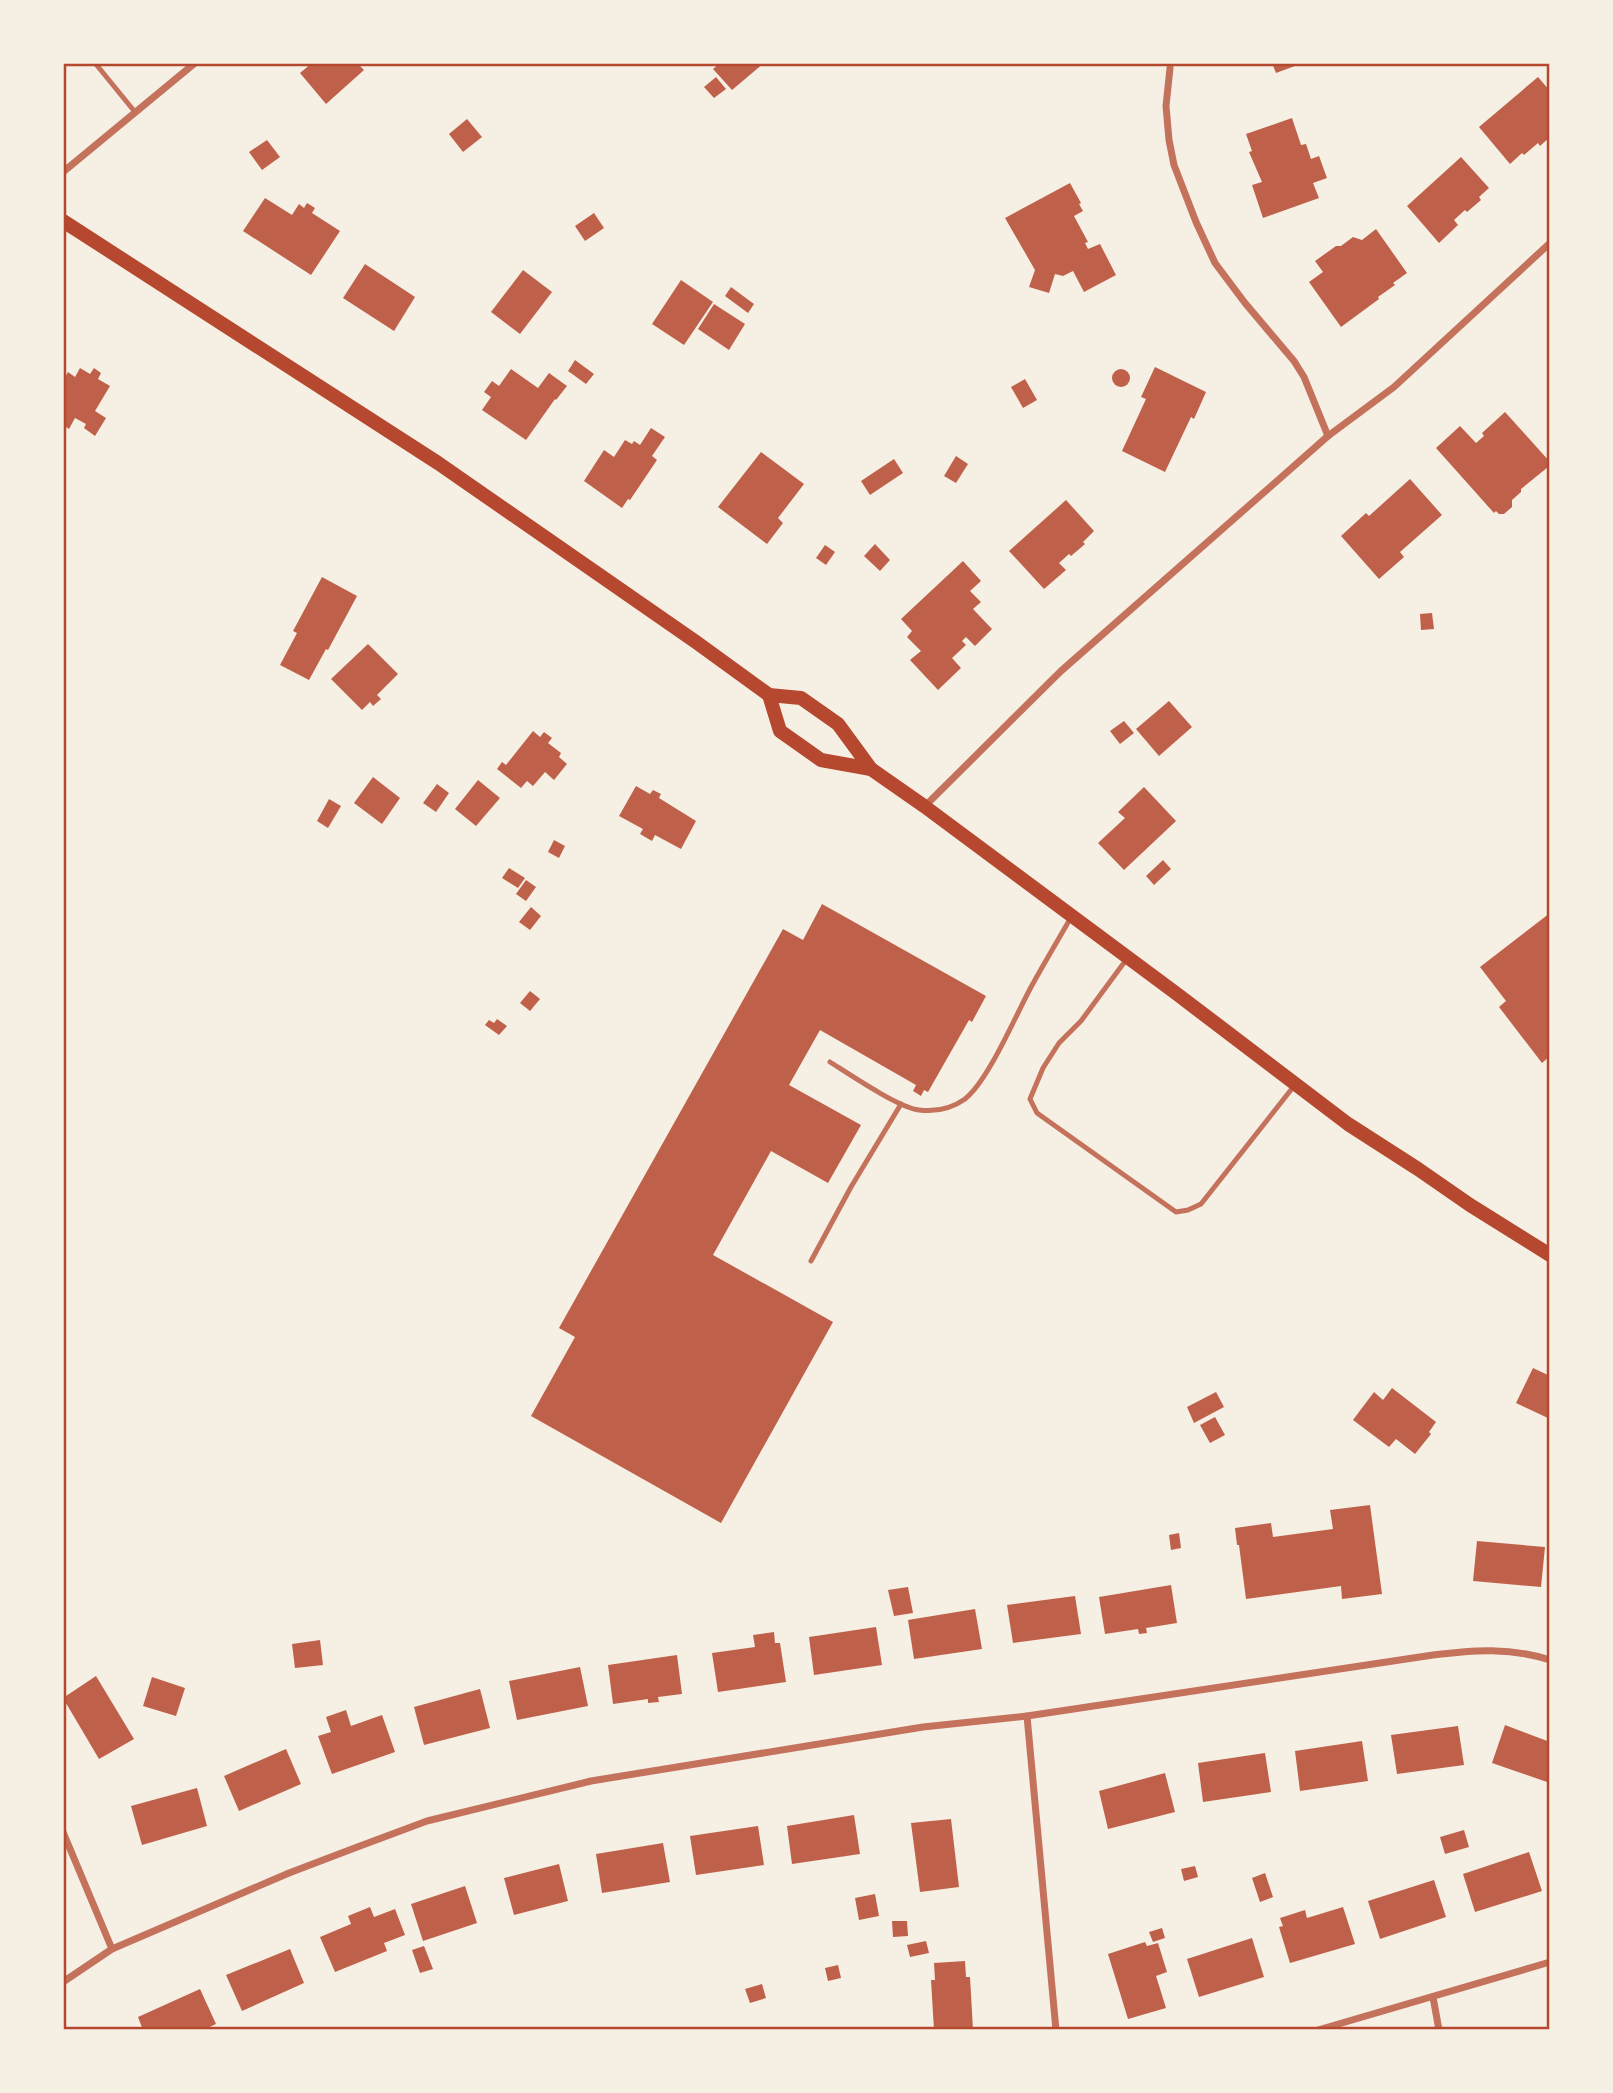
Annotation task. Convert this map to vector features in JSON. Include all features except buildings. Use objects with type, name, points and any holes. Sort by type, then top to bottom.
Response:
[{"type":"main road","points":[[63,221],[427,456],[769,695],[801,698],[838,724],[871,769],[1348,1124],[1550,1255]]},
{"type":"main road","points":[[769,695],[780,731],[821,760],[871,769]]},
{"type":"street","points":[[63,172],[195,63]]},
{"type":"street","points":[[1170,68],[1166,106],[1169,140],[1185,196],[1200,231],[1215,263],[1262,325],[1294,360],[1304,377],[1328,436]]},
{"type":"street","points":[[924,806],[1062,671],[1328,436],[1394,387],[1550,243]]},
{"type":"street","points":[[63,1982],[112,1949],[289,1873],[427,1821],[591,1781],[923,1727],[1027,1716],[1469,1650],[1514,1652],[1550,1660]]},
{"type":"street","points":[[1027,1716],[1056,2030]]},
{"type":"street","points":[[63,1832],[112,1949]]},
{"type":"street","points":[[1318,2030],[1550,1962]]},
{"type":"street","points":[[1433,1997],[1439,2030]]},
{"type":"lane","points":[[95,63],[135,112]]},
{"type":"lane","points":[[830,1062],[916,1110],[941,1111],[964,1100],[976,1089],[986,1073],[1032,984],[1072,916]]},
{"type":"lane","points":[[1128,958],[1081,1021],[1059,1043],[1043,1068],[1030,1099],[1037,1113],[1176,1212],[1201,1204],[1296,1084]]},
{"type":"lane","points":[[811,1261],[901,1104]]}]
